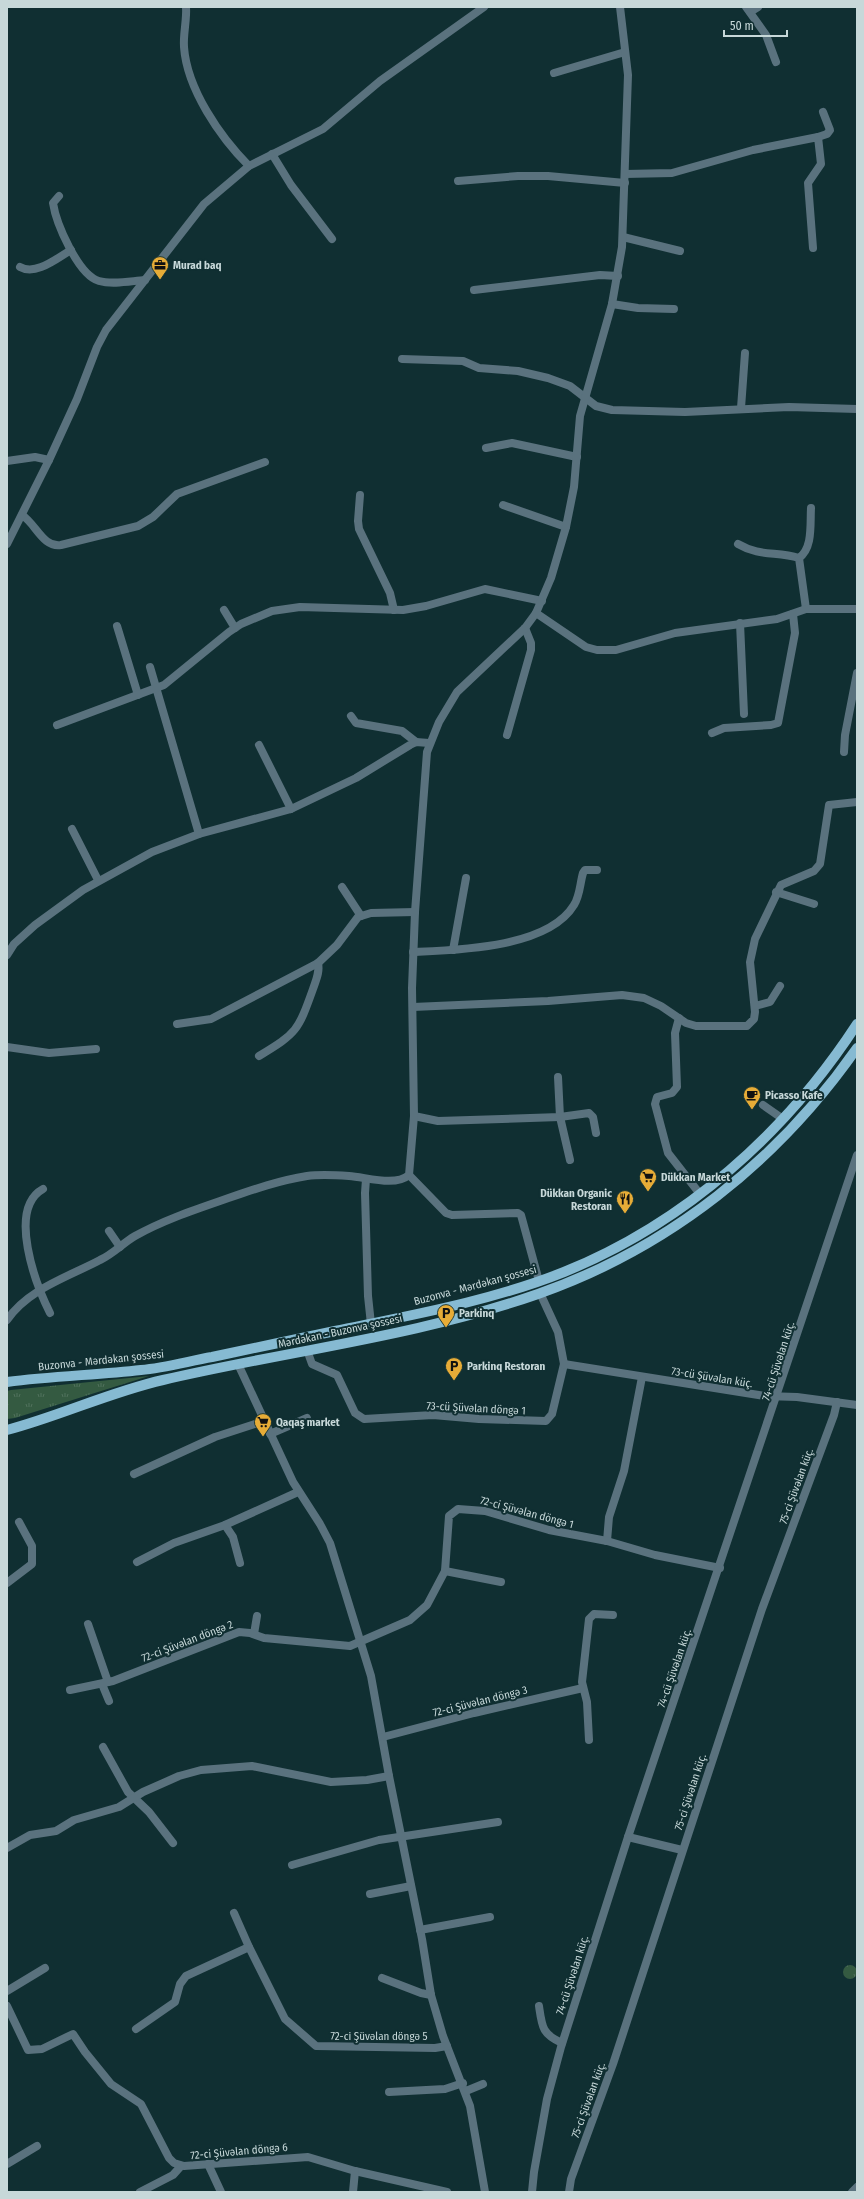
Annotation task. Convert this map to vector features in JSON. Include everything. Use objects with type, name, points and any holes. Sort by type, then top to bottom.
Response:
[{"type":"main road","name":"Buzonva - Mərdəkan şossesi","points":[[7,1382],[158,1368],[453,1306],[539,1281],[570,1269],[616,1247],[666,1218],[700,1194],[752,1151],[784,1119],[821,1074],[857,1024]]},
{"type":"main road","name":"Mərdəkan - Buzonva şossesi","points":[[7,1430],[35,1422],[145,1384],[457,1318],[540,1293],[595,1271],[628,1254],[683,1222],[723,1193],[763,1159],[795,1127],[832,1084],[857,1048]]},
{"type":"main road","points":[[7,1424],[35,1422]]},
{"type":"street","points":[[186,7],[186,26],[183,40],[189,72],[218,130],[228,144],[249,166]]},
{"type":"street","points":[[7,544],[49,460],[77,399],[97,347],[106,330],[195,213],[249,166],[323,129],[380,81],[484,7]]},
{"type":"street","points":[[539,1281],[520,1215],[518,1213],[452,1215],[446,1213],[409,1175],[414,1116],[413,952],[415,912],[425,763],[429,744],[457,692],[525,628],[536,613],[551,578],[566,527],[577,457],[579,426],[585,397],[612,304],[618,276],[623,237],[628,80],[620,7]]},
{"type":"street","points":[[758,7],[748,9],[766,35],[776,62]]},
{"type":"street","points":[[554,73],[625,52]]},
{"type":"street","points":[[625,174],[672,173],[753,150],[818,137],[827,134],[830,130],[823,112]]},
{"type":"street","points":[[813,248],[808,183],[821,164],[818,137]]},
{"type":"street","points":[[272,154],[291,185],[332,238]]},
{"type":"street","points":[[458,181],[518,176],[548,176],[625,183]]},
{"type":"street","points":[[59,196],[53,203],[54,212],[71,250],[87,274],[97,281],[107,283],[145,280]]},
{"type":"street","points":[[623,237],[680,251]]},
{"type":"street","points":[[20,267],[26,270],[34,270],[71,250]]},
{"type":"street","points":[[474,290],[600,276],[618,276]]},
{"type":"street","points":[[612,304],[638,308],[674,309]]},
{"type":"street","points":[[741,408],[745,353]]},
{"type":"street","points":[[402,359],[463,361],[479,368],[518,371],[548,378],[570,386],[596,406],[612,410],[686,412],[741,408],[789,407],[857,409]]},
{"type":"street","points":[[486,448],[512,443],[577,457]]},
{"type":"street","points":[[7,461],[35,458],[49,460]]},
{"type":"street","points":[[22,515],[32,523],[47,542],[55,546],[61,545],[138,526],[153,517],[177,494],[265,462]]},
{"type":"street","points":[[360,495],[358,521],[360,528],[390,593],[394,610]]},
{"type":"street","points":[[503,505],[566,527]]},
{"type":"street","points":[[738,544],[756,553],[788,555],[799,558],[805,554],[808,546],[812,508]]},
{"type":"street","points":[[799,558],[806,609]]},
{"type":"street","points":[[57,725],[156,689],[170,680],[193,659],[235,628],[272,611],[290,608],[414,609],[485,589],[542,601]]},
{"type":"street","points":[[536,613],[586,647],[597,650],[616,650],[668,635],[740,623],[778,620],[806,609],[857,609]]},
{"type":"street","points":[[224,610],[235,628]]},
{"type":"street","points":[[712,733],[724,728],[771,725],[778,723],[795,633],[793,614]]},
{"type":"street","points":[[740,623],[744,714]]},
{"type":"street","points":[[117,626],[138,695]]},
{"type":"street","points":[[507,735],[531,650],[531,643],[525,628]]},
{"type":"street","points":[[150,667],[199,834]]},
{"type":"street","points":[[844,752],[844,735],[857,673]]},
{"type":"street","points":[[351,716],[356,723],[402,731],[416,742],[429,744]]},
{"type":"street","points":[[7,955],[18,940],[35,925],[98,880],[152,852],[199,834],[290,809],[356,778],[416,742]]},
{"type":"street","points":[[259,745],[290,809]]},
{"type":"street","points":[[413,1007],[519,1003],[622,995],[644,998],[696,1026],[741,1027],[751,1023],[755,1012],[755,1006],[750,970],[751,954],[755,939],[776,892],[785,882],[814,871],[820,864],[829,805],[857,802]]},
{"type":"street","points":[[72,829],[98,880]]},
{"type":"street","points":[[413,952],[453,950],[497,945],[526,938],[549,928],[569,912],[575,904],[585,870],[597,870]]},
{"type":"street","points":[[453,950],[466,878]]},
{"type":"street","points":[[342,887],[360,916]]},
{"type":"street","points":[[776,892],[814,904]]},
{"type":"street","points":[[177,1024],[211,1019],[318,963],[334,948],[355,920],[360,916],[371,913],[415,912]]},
{"type":"street","points":[[259,1056],[283,1041],[297,1029],[302,1020],[319,973],[318,963]]},
{"type":"street","points":[[755,1006],[770,1002],[780,986]]},
{"type":"street","points":[[679,1018],[675,1033],[677,1087],[672,1093],[657,1098],[655,1104],[668,1153],[700,1194]]},
{"type":"street","points":[[7,1047],[49,1053],[96,1049]]},
{"type":"street","points":[[558,1076],[560,1117],[570,1160]]},
{"type":"street","points":[[763,1105],[784,1119]]},
{"type":"street","points":[[414,1116],[438,1121],[560,1117],[592,1114],[596,1133]]},
{"type":"street","name":"74-cü Şüvəlan küç.","points":[[532,2192],[547,2098],[562,2043],[628,1837],[778,1396],[857,1155]]},
{"type":"street","points":[[7,1320],[26,1300],[38,1291],[110,1255],[135,1237],[166,1222],[272,1183],[322,1175],[397,1180],[409,1175]]},
{"type":"street","points":[[366,1179],[365,1193],[368,1296],[371,1324]]},
{"type":"street","points":[[43,1189],[36,1193],[31,1200],[27,1211],[26,1222],[28,1247],[38,1291],[50,1313]]},
{"type":"street","points":[[109,1231],[120,1247]]},
{"type":"street","name":"73-cü Şüvəlan döngə 1","points":[[307,1350],[312,1364],[337,1375],[356,1413],[364,1419],[433,1415],[479,1419],[546,1421],[552,1414],[564,1364],[558,1332],[540,1293]]},
{"type":"street","points":[[238,1364],[298,1492],[320,1524],[330,1543],[361,1642],[375,1692],[400,1836],[420,1930],[431,1995],[447,2046],[466,2092],[472,2116],[485,2192]]},
{"type":"street","name":"73-cü Şüvəlan küç.","points":[[564,1364],[642,1377],[778,1396],[857,1405]]},
{"type":"street","points":[[607,1541],[609,1517],[624,1471],[642,1377]]},
{"type":"street","name":"75-ci Şüvəlan küç.","points":[[569,2192],[571,2179],[613,2064],[762,1609],[834,1415],[836,1402]]},
{"type":"street","points":[[270,1434],[307,1418]]},
{"type":"street","points":[[134,1474],[215,1438],[264,1421]]},
{"type":"street","points":[[137,1562],[186,1538],[225,1525],[298,1492]]},
{"type":"street","name":"72-ci Şüvəlan döngə 1","points":[[361,1642],[404,1623],[419,1614],[427,1606],[445,1571],[449,1516],[458,1509],[484,1511],[549,1530],[607,1541],[655,1555],[720,1568]]},
{"type":"street","points":[[7,1582],[32,1564],[32,1546],[19,1522]]},
{"type":"street","points":[[225,1525],[233,1538],[240,1563]]},
{"type":"street","points":[[445,1571],[501,1582]]},
{"type":"street","points":[[589,1740],[587,1702],[583,1688],[582,1674],[590,1616],[598,1614],[613,1615]]},
{"type":"street","points":[[254,1634],[257,1616]]},
{"type":"street","points":[[88,1624],[109,1702]]},
{"type":"street","name":"72-ci Şüvəlan döngə 2","points":[[70,1690],[105,1683],[239,1632],[254,1634],[264,1638],[341,1646],[350,1646],[361,1642]]},
{"type":"street","name":"72-ci Şüvəlan döngə 3","points":[[383,1737],[474,1713],[583,1688]]},
{"type":"street","points":[[103,1748],[122,1783],[150,1812],[173,1843]]},
{"type":"street","points":[[7,1848],[30,1835],[56,1831],[74,1820],[120,1807],[134,1797],[192,1772],[229,1767],[252,1766],[331,1782],[367,1780],[389,1776]]},
{"type":"street","points":[[292,1866],[349,1848],[400,1836],[498,1822]]},
{"type":"street","points":[[628,1837],[682,1850]]},
{"type":"street","points":[[370,1894],[410,1886]]},
{"type":"street","name":"72-ci Şüvəlan döngə 5","points":[[234,1913],[285,2019],[316,2046],[435,2048],[447,2046]]},
{"type":"street","points":[[420,1930],[490,1917]]},
{"type":"street","points":[[136,2029],[175,2002],[181,1979],[249,1946]]},
{"type":"street","points":[[7,1991],[45,1968]]},
{"type":"street","points":[[382,1978],[421,1993],[431,1995]]},
{"type":"street","name":"72-ci Şüvəlan döngə 6","points":[[7,2006],[24,2045],[28,2050],[42,2049],[73,2034],[85,2052],[111,2084],[141,2104],[169,2158],[181,2166],[308,2157],[355,2171],[447,2192]]},
{"type":"street","points":[[539,2006],[544,2030],[551,2038],[562,2043]]},
{"type":"street","points":[[389,2092],[444,2089],[463,2083]]},
{"type":"street","points":[[466,2092],[483,2084]]},
{"type":"street","points":[[7,2164],[37,2146]]},
{"type":"street","points":[[208,2164],[221,2192]]},
{"type":"street","points":[[140,2192],[173,2175],[181,2166]]},
{"type":"street","points":[[352,2192],[355,2171]]},
{"type":"street","points":[[852,2192],[857,2187]]},
{"type":"green space","points":[[149,1376],[15,1418],[7,1419],[7,1391]]},
{"type":"green space","points":[[847,1965],[853,1965],[857,1969],[857,1975],[853,1979],[847,1979],[843,1975],[843,1969]]},
{"type":"place","name":"Murad baq","points":[[160,280]]},
{"type":"place","name":"Picasso Kafe","points":[[752,1110]]},
{"type":"place","name":"Dükkan Market","points":[[648,1192]]},
{"type":"place","name":"Dükkan Organic Restoran","points":[[625,1214]]},
{"type":"place","name":"Parkinq","points":[[446,1328]]},
{"type":"place","name":"Parkinq Restoran","points":[[454,1381]]},
{"type":"place","name":"Qaqaş market","points":[[263,1437]]}]
